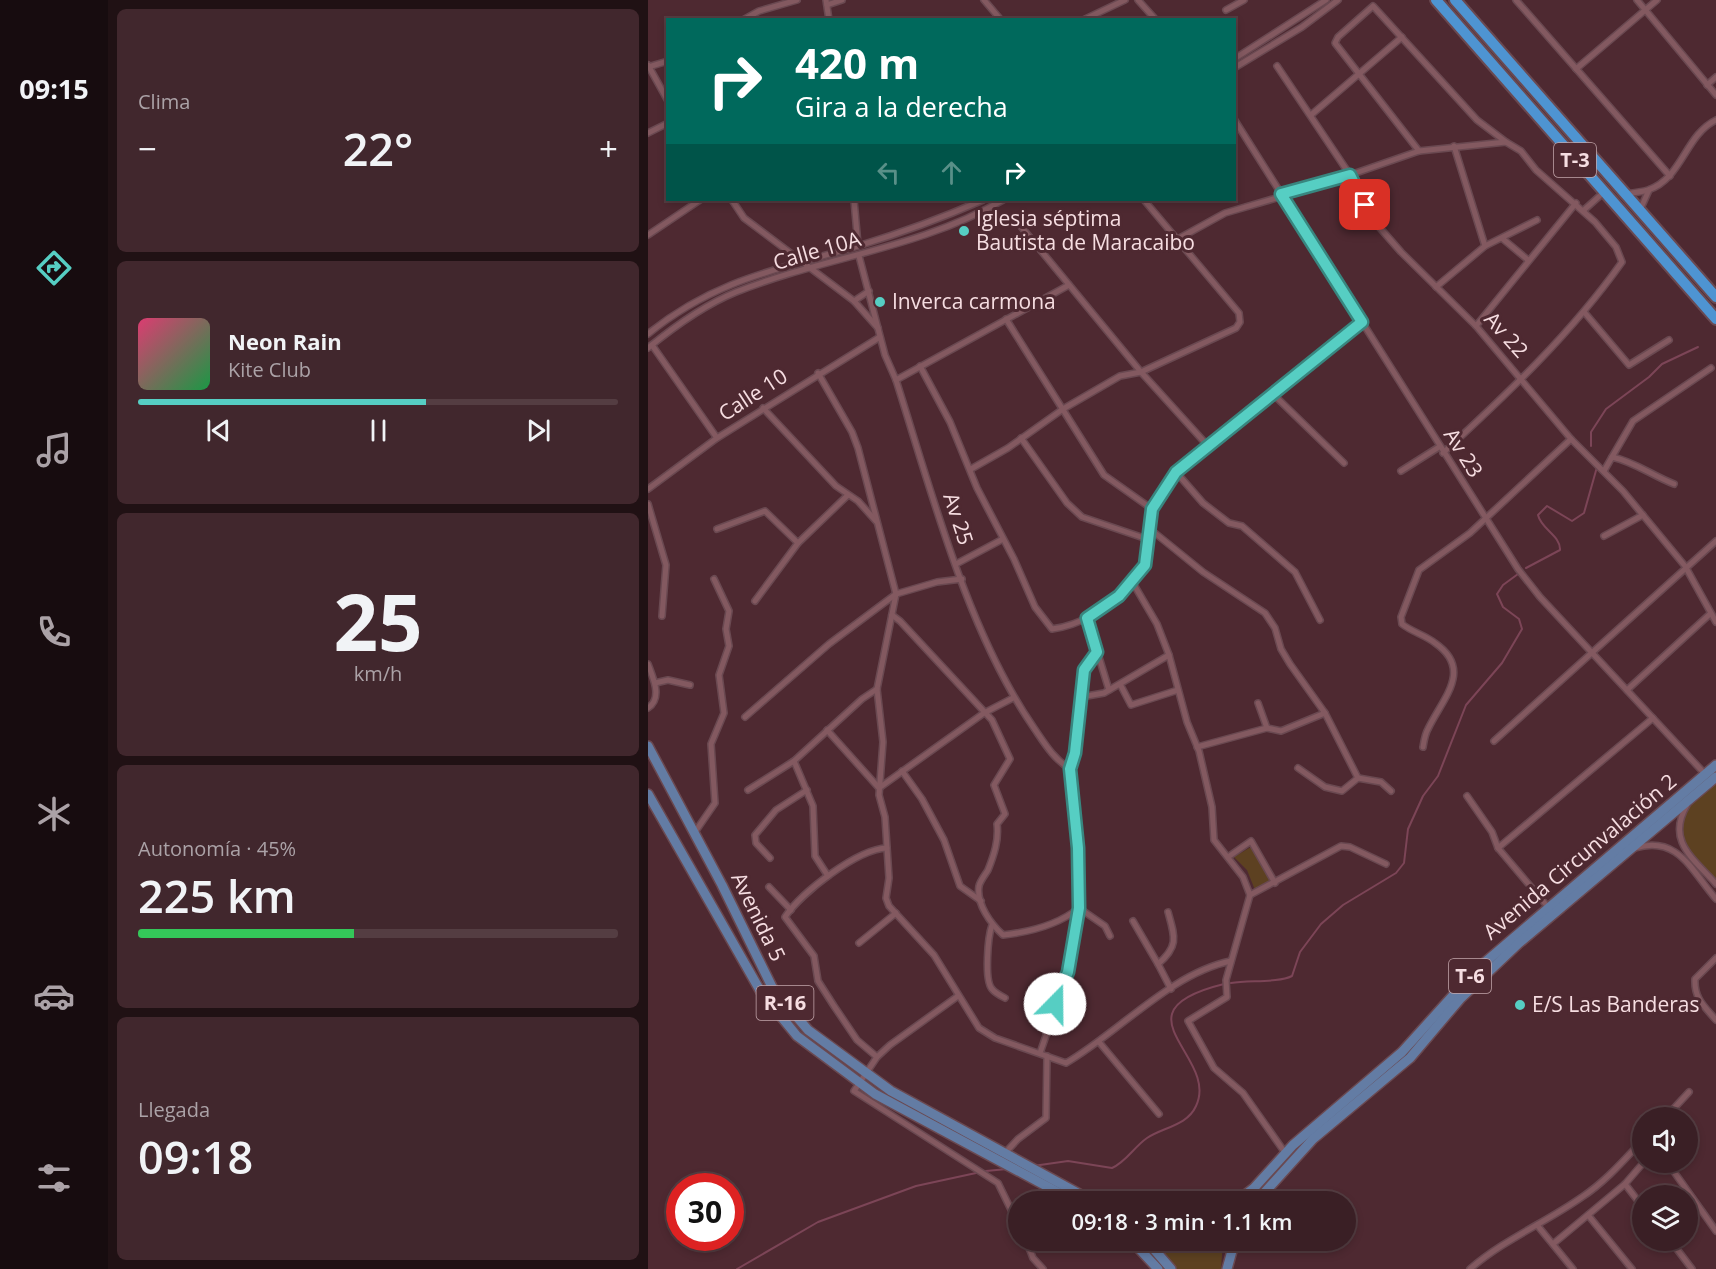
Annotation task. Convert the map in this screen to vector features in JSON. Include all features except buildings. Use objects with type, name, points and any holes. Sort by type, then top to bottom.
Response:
[{"type":"highway","name":"T-3","points":[[1436,0],[1716,319]]},
{"type":"highway","name":"T-3","points":[[1455,0],[1716,297]]},
{"type":"main road","name":"Avenida 5","points":[[648,746],[695,832],[773,989],[808,1030],[891,1090],[1074,1191]]},
{"type":"main road","name":"Avenida Circunvalación 2","points":[[1250,1191],[1286,1154],[1402,1052],[1476,970],[1716,765]]},
{"type":"main road","name":"Avenida Circunvalación 2","points":[[1266,1191],[1313,1139],[1410,1058],[1460,999],[1506,955],[1716,777]]},
{"type":"main road","name":"Avenida 5","points":[[648,794],[761,992],[797,1036],[875,1094],[1056,1191]]},
{"type":"main road","points":[[1150,1251],[1158,1269]]},
{"type":"main road","points":[[1154,1251],[1171,1269]]},
{"type":"main road","points":[[1229,1251],[1230,1257]]},
{"type":"main road","points":[[1227,1269],[1232,1251]]},
{"type":"street","points":[[747,18],[759,11],[797,0]]},
{"type":"street","points":[[829,18],[827,2],[842,0]]},
{"type":"street","points":[[984,0],[999,18]]},
{"type":"street","points":[[1087,18],[1125,0]]},
{"type":"street","points":[[1138,0],[1154,18]]},
{"type":"street","points":[[1226,10],[1244,0]]},
{"type":"street","points":[[1236,58],[1326,0]]},
{"type":"street","points":[[1236,67],[1302,27],[1338,0]]},
{"type":"street","points":[[1516,0],[1670,176]]},
{"type":"street","points":[[1637,0],[1716,95]]},
{"type":"street","points":[[1576,69],[1657,0]]},
{"type":"street","points":[[1419,151],[1335,41],[1370,8],[1375,7],[1477,120],[1521,151],[1536,170],[1584,210],[1616,247],[1622,262],[1585,313],[1524,379],[1443,453]]},
{"type":"street","points":[[1311,115],[1402,37]]},
{"type":"street","points":[[666,62],[648,66],[666,97]]},
{"type":"street","name":"Av 22","points":[[1276,66],[1350,175],[1373,220],[1476,326],[1524,379],[1571,439],[1604,471],[1643,515],[1685,566],[1716,622]]},
{"type":"street","points":[[1707,85],[1716,77]]},
{"type":"street","points":[[648,80],[656,78]]},
{"type":"street","points":[[1624,194],[1649,190],[1670,176],[1704,125],[1716,120]]},
{"type":"street","name":"Av 23","points":[[1236,122],[1485,519],[1540,597],[1705,774]]},
{"type":"street","points":[[648,133],[666,124]]},
{"type":"street","points":[[1176,240],[1225,213],[1281,194],[1350,175],[1419,151],[1506,142]]},
{"type":"street","points":[[1454,146],[1485,246]]},
{"type":"street","points":[[1640,211],[1649,190]]},
{"type":"street","points":[[1584,210],[1604,192]]},
{"type":"street","points":[[648,235],[699,201]]},
{"type":"street","points":[[733,201],[744,218],[808,269],[854,301],[879,328]]},
{"type":"street","points":[[854,201],[858,245]]},
{"type":"street","name":"Calle 10A","points":[[648,334],[671,315],[732,282],[937,220],[981,201]]},
{"type":"street","name":"Calle 10A","points":[[650,346],[677,324],[735,292],[939,230],[1001,201]]},
{"type":"street","points":[[971,468],[1008,448],[1063,409],[1120,376],[1140,372],[1236,328],[1240,321],[1239,313],[1145,201]]},
{"type":"street","points":[[1476,326],[1576,203]]},
{"type":"street","points":[[1436,287],[1485,246],[1537,220]]},
{"type":"street","points":[[1018,224],[1140,372],[1208,446]]},
{"type":"street","points":[[1503,239],[1528,260]]},
{"type":"street","name":"Av 25","points":[[859,256],[880,337],[962,579],[1013,698],[1056,760],[1070,769]]},
{"type":"street","points":[[896,380],[1069,285]]},
{"type":"street","points":[[854,301],[869,291]]},
{"type":"street","points":[[1585,313],[1629,365],[1669,340]]},
{"type":"street","points":[[1006,319],[1104,475],[1152,509]]},
{"type":"street","points":[[920,366],[971,468],[977,488],[1025,582],[1035,607],[1052,629],[1068,627],[1087,618],[1106,607],[1133,583],[1145,565],[1152,509],[1176,472],[1362,322]]},
{"type":"street","name":"Calle 10","points":[[648,489],[717,438],[880,337]]},
{"type":"street","points":[[650,346],[717,438]]},
{"type":"street","points":[[1604,471],[1633,421],[1711,368]]},
{"type":"street","points":[[819,373],[852,432],[896,594],[885,638],[878,689],[883,742],[879,788],[889,878],[886,902],[934,955],[979,1028],[995,1038],[1066,1063],[1099,1042],[1171,989],[1219,964],[1231,961]]},
{"type":"street","points":[[1272,393],[1344,463]]},
{"type":"street","points":[[763,408],[836,486],[858,501],[877,522]]},
{"type":"street","points":[[1021,438],[1067,503],[1082,517],[1147,539]]},
{"type":"street","points":[[1423,747],[1428,729],[1439,713],[1455,674],[1450,656],[1435,643],[1402,624],[1401,617],[1419,570],[1485,519],[1571,439]]},
{"type":"street","points":[[1401,471],[1439,447]]},
{"type":"street","points":[[1611,457],[1632,461],[1648,474],[1674,484]]},
{"type":"street","points":[[1176,472],[1203,503],[1229,523],[1242,526],[1295,572],[1320,621]]},
{"type":"street","points":[[755,601],[772,574],[798,543],[848,495]]},
{"type":"street","points":[[648,504],[666,565],[662,616]]},
{"type":"street","points":[[717,529],[765,511],[798,543]]},
{"type":"street","points":[[1604,536],[1643,515]]},
{"type":"street","points":[[1150,529],[1203,572],[1265,612],[1275,628],[1281,649],[1325,713],[1358,778]]},
{"type":"street","points":[[956,564],[1003,539]]},
{"type":"street","points":[[1494,741],[1685,566],[1716,541]]},
{"type":"street","points":[[695,832],[715,803],[711,744],[724,713],[719,675],[729,646],[726,630],[729,611],[714,579]]},
{"type":"street","points":[[745,717],[829,644],[896,594],[937,582],[962,579]]},
{"type":"street","points":[[1133,583],[1157,624],[1169,655],[1186,722],[1197,747],[1212,807],[1214,840],[1243,877],[1250,895],[1226,980],[1227,997],[1190,1018],[1189,1025],[1214,1068],[1243,1093],[1286,1154]]},
{"type":"street","points":[[1627,690],[1710,614]]},
{"type":"street","points":[[892,615],[992,720],[1010,759],[994,785],[1005,814],[997,824],[999,836],[988,869],[979,885],[981,901],[992,925],[1003,935],[1019,933],[1067,918],[1079,908]]},
{"type":"street","points":[[1087,618],[1109,690]]},
{"type":"street","points":[[1040,1053],[1050,1017],[1068,972],[1079,908],[1078,848],[1070,769],[1075,753],[1084,670],[1097,652]]},
{"type":"street","points":[[1081,697],[1109,690],[1169,655]]},
{"type":"street","points":[[648,664],[655,683],[656,699],[648,708]]},
{"type":"street","points":[[655,683],[668,680],[690,685]]},
{"type":"street","points":[[1120,684],[1131,705],[1178,690]]},
{"type":"street","points":[[748,790],[794,761],[862,699],[878,689]]},
{"type":"street","points":[[879,788],[984,713],[1013,698]]},
{"type":"street","points":[[1257,703],[1267,728]]},
{"type":"street","points":[[1197,747],[1267,728],[1281,731],[1325,713]]},
{"type":"street","points":[[1498,849],[1653,718]]},
{"type":"street","points":[[827,730],[879,788]]},
{"type":"street","points":[[794,761],[813,806],[815,856],[828,876]]},
{"type":"street","points":[[1298,768],[1325,787],[1342,791],[1358,778],[1381,782],[1391,791]]},
{"type":"street","points":[[902,771],[922,799],[944,840],[960,886],[981,901]]},
{"type":"street","points":[[770,858],[756,843],[755,836],[776,810],[807,790]]},
{"type":"street","points":[[1467,796],[1492,832],[1498,849],[1548,907]]},
{"type":"street","points":[[1690,798],[1679,821],[1677,832],[1683,845],[1716,884]]},
{"type":"street","points":[[1227,857],[1251,841],[1275,883]]},
{"type":"street","points":[[1630,849],[1661,844],[1675,850],[1716,898]]},
{"type":"street","points":[[1250,895],[1341,846],[1386,864]]},
{"type":"street","points":[[877,1057],[857,1040],[818,981],[814,957],[785,920],[791,910],[828,876],[858,857],[878,848],[886,848]]},
{"type":"street","points":[[769,887],[791,910]]},
{"type":"street","points":[[1079,908],[1105,926],[1110,936]]},
{"type":"street","points":[[1158,964],[1172,952],[1175,935],[1168,912]]},
{"type":"street","points":[[859,943],[896,913]]},
{"type":"street","points":[[1133,921],[1171,989]]},
{"type":"street","points":[[992,925],[988,936],[989,982],[992,990],[1005,998]]},
{"type":"street","points":[[1716,958],[1695,979],[1694,989],[1697,998],[1716,1020]]},
{"type":"street","points":[[958,996],[917,1024],[877,1057],[855,1091],[998,1183],[1008,1204]]},
{"type":"street","points":[[1099,1042],[1160,1114]]},
{"type":"street","points":[[1005,1153],[1018,1139],[1046,1118],[1047,1056]]},
{"type":"street","points":[[1675,1107],[1689,1092]]},
{"type":"street","points":[[1470,1269],[1488,1253],[1583,1197],[1632,1150]]},
{"type":"street","points":[[1553,1244],[1625,1184],[1634,1173]]},
{"type":"street","points":[[1675,1173],[1716,1231]]},
{"type":"street","points":[[1625,1184],[1632,1193]]},
{"type":"street","points":[[1588,1215],[1632,1269]]},
{"type":"street","points":[[1537,1225],[1573,1269]]},
{"type":"street","points":[[1031,1251],[1043,1269]]},
{"type":"street","points":[[1678,1251],[1692,1269]]},
{"type":"shaded area","points":[[1716,777],[1716,884],[1694,860],[1682,841],[1679,821],[1683,811]]},
{"type":"shaded area","points":[[1251,847],[1272,881],[1255,890],[1247,870],[1234,857]]},
{"type":"shaded area","points":[[1162,1251],[1222,1251],[1221,1269],[1176,1269]]},
{"type":"waterway","points":[[1591,446],[1591,432],[1606,409],[1649,377],[1662,364],[1698,347]]},
{"type":"waterway","points":[[1526,568],[1560,550],[1557,541],[1538,515],[1547,506],[1572,521],[1584,513],[1597,467]]},
{"type":"waterway","points":[[1231,983],[1279,980],[1292,976],[1300,952],[1321,924],[1343,905],[1396,873],[1404,863],[1408,829],[1423,796],[1438,776],[1466,705],[1502,663],[1522,629],[1519,619],[1503,607],[1497,594],[1503,585],[1518,574]]},
{"type":"waterway","points":[[1033,1166],[1068,1161],[1112,1168],[1122,1162],[1147,1138],[1187,1118],[1196,1106],[1199,1088],[1194,1070],[1176,1037],[1171,1022],[1175,1008],[1191,995],[1224,984]]},
{"type":"waterway","points":[[986,1171],[1007,1169]]},
{"type":"waterway","points":[[737,1269],[818,1222],[916,1186],[976,1173]]},
{"type":"place","name":"Iglesia séptima Bautista de Maracaibo","points":[[964,231]]},
{"type":"place","name":"Inverca carmona","points":[[880,302]]},
{"type":"place","name":"E/S Las Banderas","points":[[1520,1005]]},
{"type":"route","points":[[1055,1004],[1068,972],[1079,908],[1078,848],[1070,769],[1075,753],[1084,670],[1097,652],[1087,618],[1119,596],[1133,583],[1145,565],[1152,509],[1176,472],[1343,335],[1362,322],[1281,194],[1350,175],[1365,205]]}]
